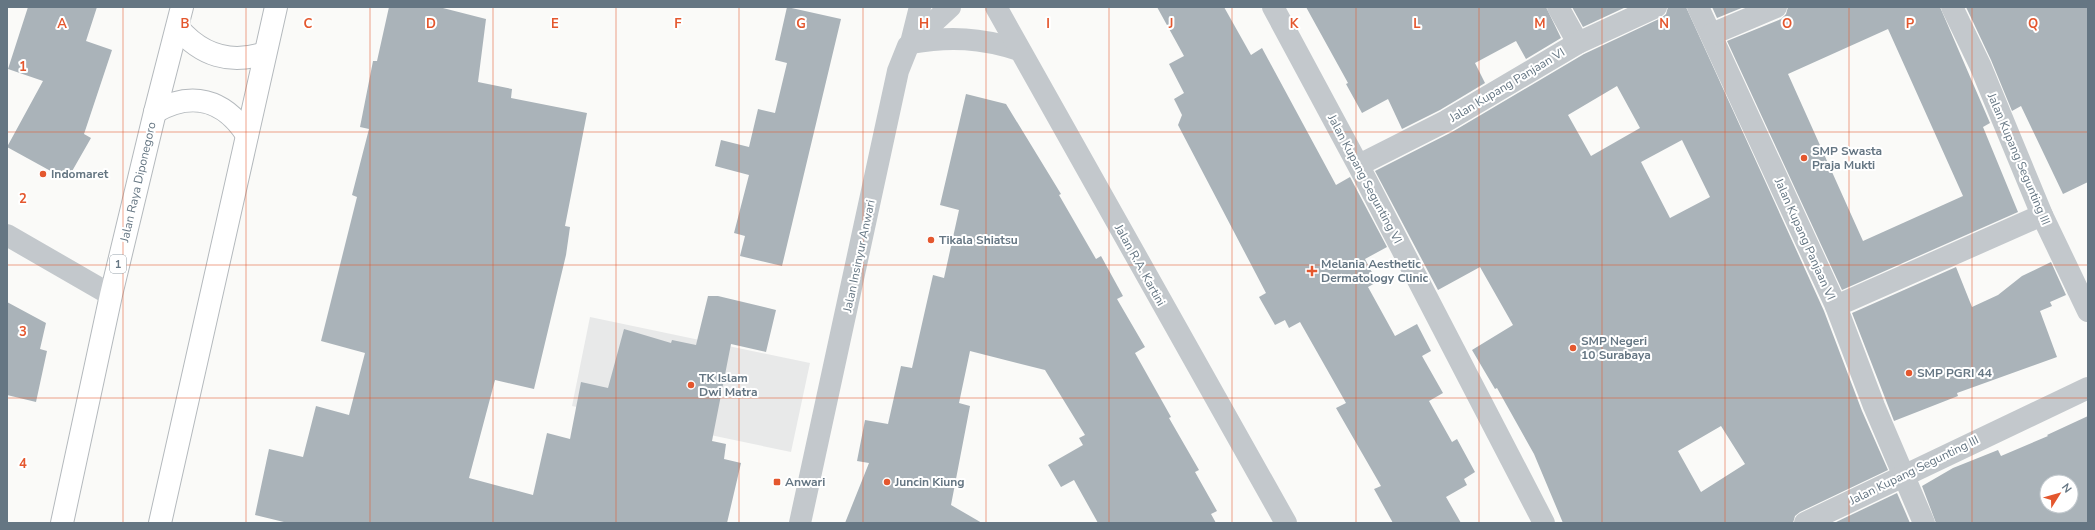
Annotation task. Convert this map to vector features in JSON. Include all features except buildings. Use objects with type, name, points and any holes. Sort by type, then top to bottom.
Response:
[{"type":"highway","name":"Jalan Raya Diponegoro","points":[[62,523],[110,295],[155,112],[178,28],[182,7]]},
{"type":"highway","points":[[160,523],[276,7]]},
{"type":"highway","points":[[178,28],[196,46],[208,53],[220,57],[243,58],[265,53]]},
{"type":"highway","points":[[155,112],[167,105],[181,101],[196,100],[210,103],[232,115],[247,135]]},
{"type":"street","points":[[920,7],[911,42],[939,38],[966,38],[996,43],[1019,50]]},
{"type":"street","name":"Jalan Insinyur Anwari","points":[[800,523],[898,71],[906,49],[911,42],[950,7]]},
{"type":"street","name":"Jalan R.A. Kartini","points":[[996,7],[1286,523]]},
{"type":"street","name":"Jalan Kupang Segunting VI","points":[[1273,7],[1359,165],[1544,523]]},
{"type":"street","points":[[1558,7],[1578,43]]},
{"type":"street","name":"Jalan Kupang Panjaan VI","points":[[1359,165],[1446,121],[1578,43],[1656,7]]},
{"type":"street","name":"Jalan Kupang Panjaan VI","points":[[1698,7],[1712,34],[1836,306],[1924,523]]},
{"type":"street","points":[[1712,34],[1776,7]]},
{"type":"street","name":"Jalan Kupang Segunting III","points":[[1952,7],[1980,65],[2042,215],[2088,311]]},
{"type":"street","points":[[1836,306],[2042,215]]},
{"type":"street","points":[[7,235],[110,295]]},
{"type":"street","name":"Jalan Kupang Segunting III","points":[[1805,523],[2088,388]]},
{"type":"shaded area","name":"TK Islam Dwi Matra","points":[[590,317],[810,363],[791,452],[572,406]]},
{"type":"place","name":"SMP Swasta Praja Mukti","points":[[1804,158]]},
{"type":"place","name":"Indomaret","points":[[43,174]]},
{"type":"place","name":"Tikala Shiatsu","points":[[931,240]]},
{"type":"place","name":"Melania Aesthetic Dermatology Clinic","points":[[1312,271]]},
{"type":"place","name":"SMP Negeri 10 Surabaya","points":[[1573,348]]},
{"type":"place","name":"SMP PGRI 44","points":[[1909,373]]},
{"type":"place","name":"TK Islam Dwi Matra","points":[[691,385]]},
{"type":"place","name":"Anwari","points":[[777,482]]},
{"type":"place","name":"Juncin Kiung","points":[[887,482]]}]
